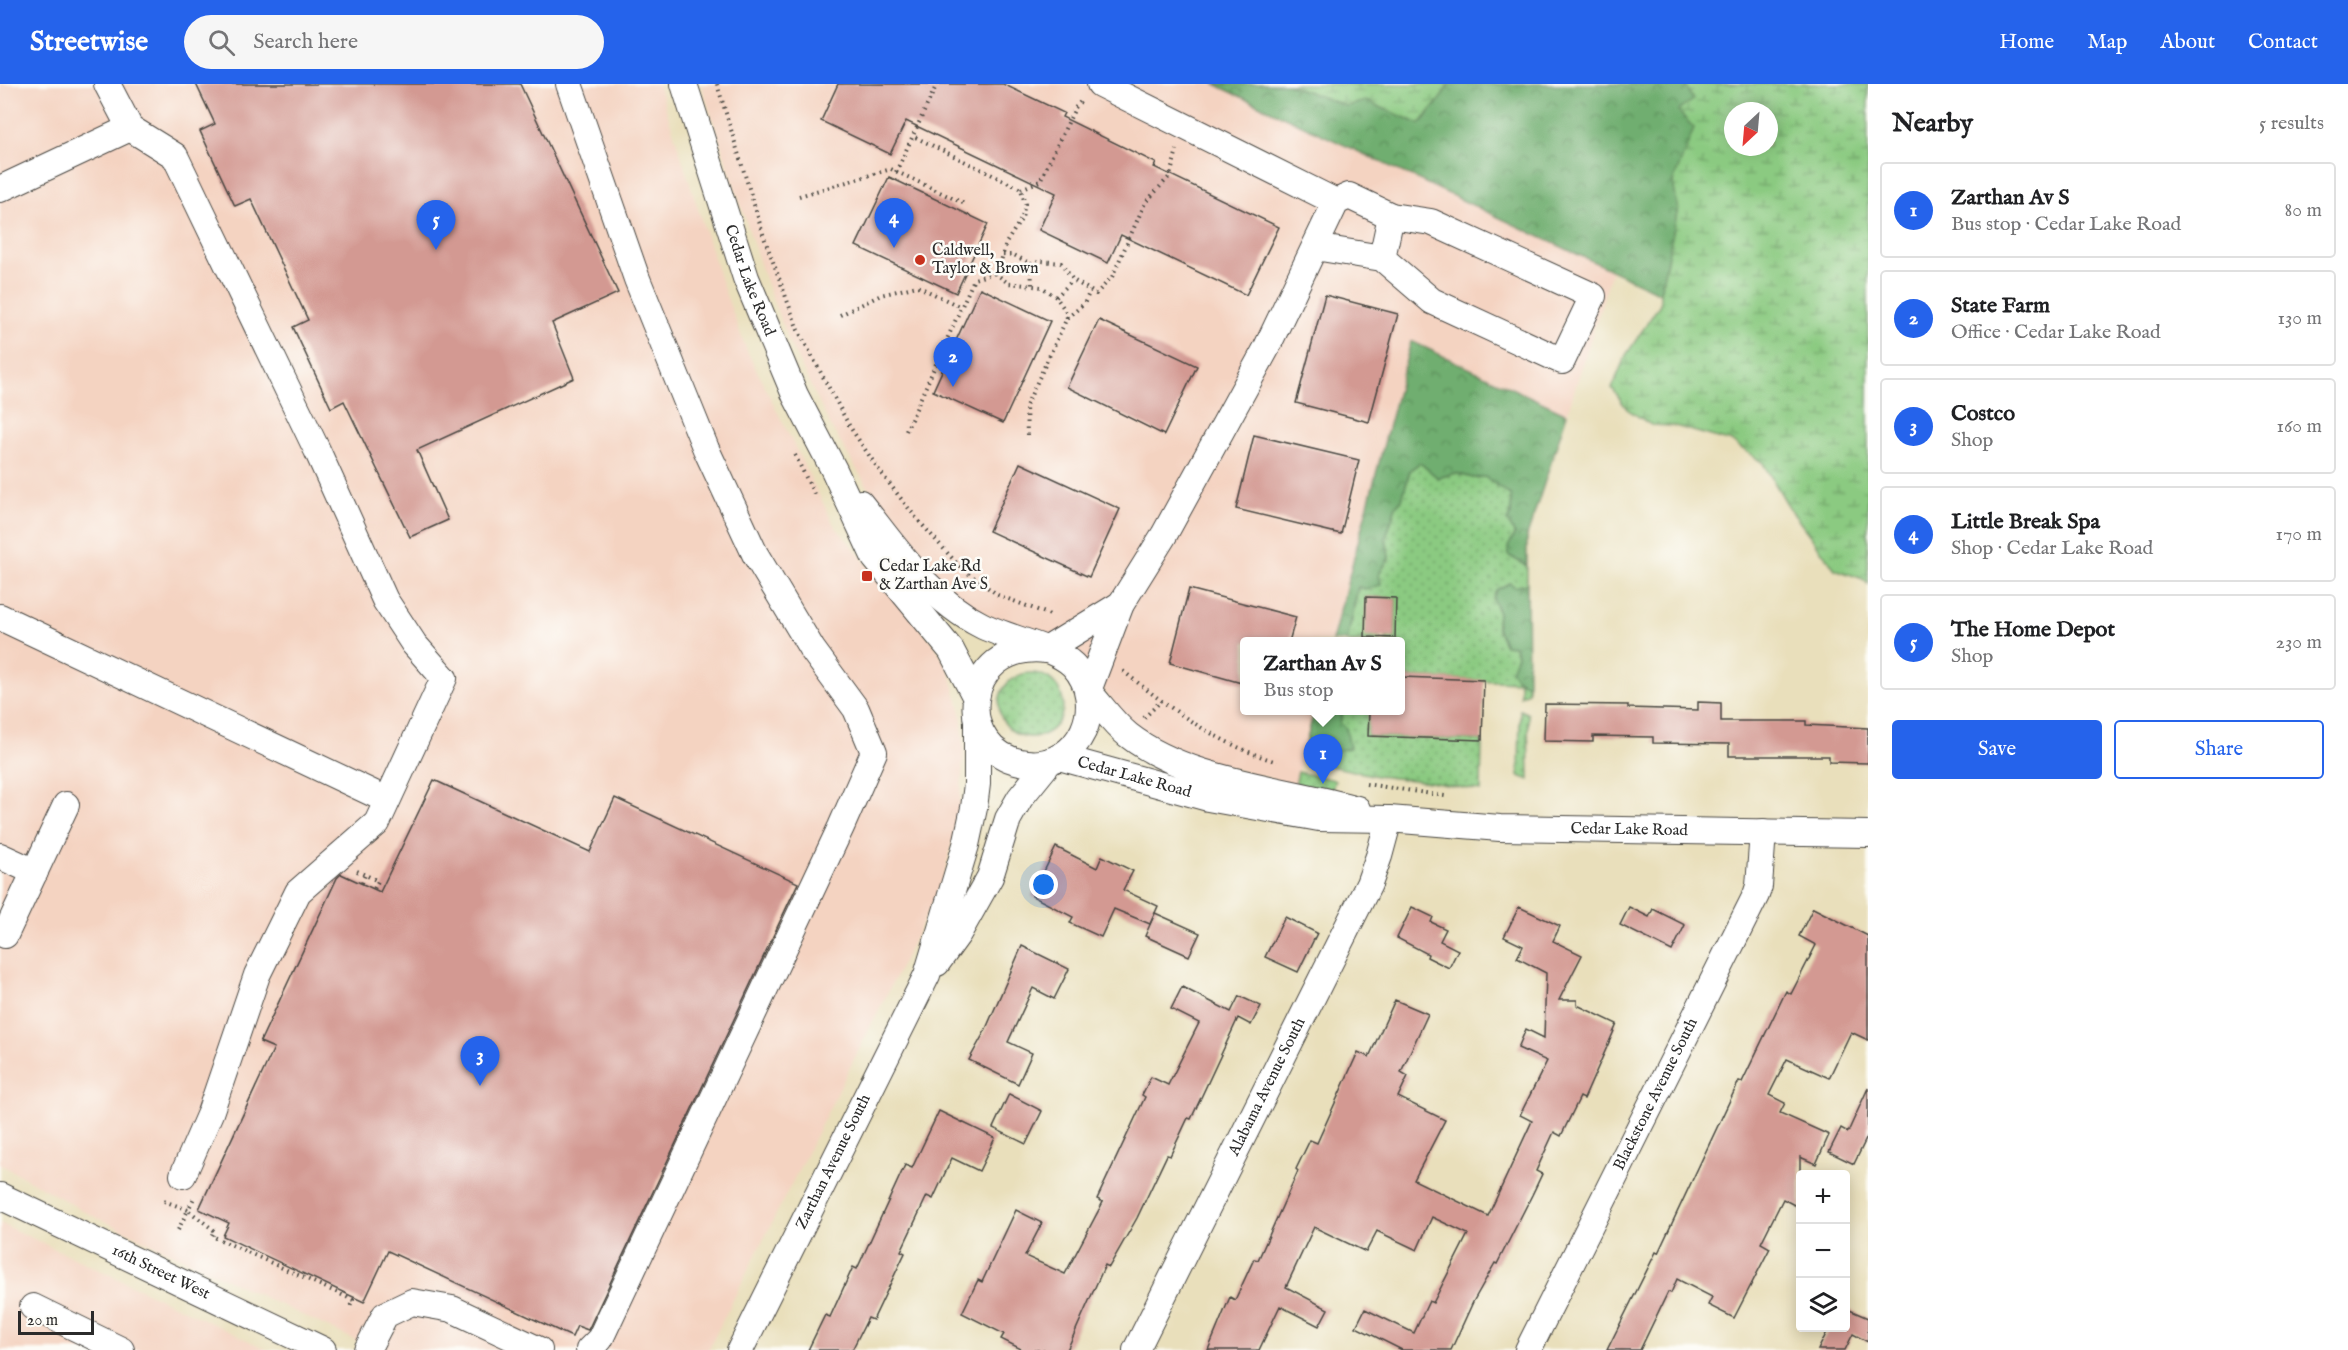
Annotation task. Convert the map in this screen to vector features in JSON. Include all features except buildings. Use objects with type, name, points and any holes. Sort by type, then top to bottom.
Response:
[{"type":"street","points":[[107,84],[130,128],[175,156],[317,450],[385,600],[414,644],[444,678],[377,823],[298,892],[257,975],[210,1113],[190,1182]]},
{"type":"street","points":[[569,84],[637,279],[706,449],[755,554],[812,649],[856,709],[874,752],[600,1339],[589,1350]]},
{"type":"street","name":"Cedar Lake Road","points":[[684,84],[760,314],[795,395],[876,558],[951,650],[975,696]]},
{"type":"street","points":[[1091,91],[1188,128],[1336,202]]},
{"type":"street","points":[[0,189],[130,128]]},
{"type":"street","points":[[1088,691],[1121,604],[1164,536],[1266,349],[1336,202],[1349,196],[1391,216],[1431,222],[1593,296],[1562,361],[1432,301],[1382,258],[1315,247]]},
{"type":"street","points":[[1382,258],[1391,216]]},
{"type":"street","name":"Cedar Lake Road","points":[[834,470],[929,588],[981,625],[1056,653],[1072,664],[1088,691],[1114,723],[1127,734],[1190,768],[1222,778],[1316,797],[1389,819]]},
{"type":"street","points":[[1046,650],[1121,604]]},
{"type":"street","points":[[0,617],[387,800]]},
{"type":"street","name":"Cedar Lake Road","points":[[1046,650],[1030,648],[1015,651],[1001,658],[989,668],[980,681],[975,696],[977,722],[988,742],[1005,756],[1027,763],[1055,759],[1247,806],[1319,818],[1389,819],[1500,828],[1868,834]]},
{"type":"street","name":"Cedar Lake Road","points":[[1055,759],[1075,744],[1086,726],[1090,705],[1088,691]]},
{"type":"street","name":"Zarthan Avenue South","points":[[740,1350],[927,975],[966,845],[974,807],[977,784],[977,722]]},
{"type":"street","name":"Zarthan Avenue South","points":[[927,975],[958,934],[990,877],[1008,819],[1020,798],[1055,759]]},
{"type":"street","points":[[5,935],[66,805]]},
{"type":"street","name":"Alabama Avenue South","points":[[1136,1350],[1369,884],[1389,819]]},
{"type":"street","name":"Blackstone Avenue South","points":[[1528,1350],[1756,895],[1759,886],[1763,832]]},
{"type":"street","points":[[0,856],[35,872]]},
{"type":"street","name":"16th Street West","points":[[0,1196],[313,1348]]},
{"type":"street","points":[[367,1350],[385,1315],[412,1302],[452,1309],[539,1350]]},
{"type":"street","points":[[33,1307],[121,1350]]},
{"type":"path","points":[[717,84],[764,237],[798,330],[850,427],[881,473],[917,519],[961,568],[998,595],[1059,620]]},
{"type":"path","points":[[896,172],[937,84]]},
{"type":"path","points":[[1021,189],[1040,181],[1075,108],[1091,91]]},
{"type":"path","points":[[1003,255],[1014,255],[1031,264],[1051,260],[1061,264],[1073,280],[1096,294],[1112,277],[1145,204],[1170,176],[1174,154],[1188,128]]},
{"type":"path","points":[[906,431],[974,279],[995,273],[1000,265],[1009,236],[1022,218],[1025,204],[1021,189],[913,135]]},
{"type":"path","points":[[799,196],[891,169],[967,205]]},
{"type":"path","points":[[1031,264],[1032,285]]},
{"type":"path","points":[[995,273],[1008,283],[1042,287],[1056,297],[1065,310],[1067,318]]},
{"type":"path","points":[[1056,297],[1073,280]]},
{"type":"path","points":[[840,315],[880,295],[917,286],[961,307]]},
{"type":"path","points":[[1027,435],[1026,406],[1067,318],[1084,304],[1090,291]]},
{"type":"path","points":[[1118,667],[1181,717],[1251,754],[1281,764]]},
{"type":"path","points":[[1139,723],[1161,701]]},
{"type":"path","points":[[1362,783],[1453,797]]},
{"type":"path","points":[[354,870],[378,881],[374,888]]},
{"type":"path","points":[[362,883],[365,875]]},
{"type":"path","points":[[178,1230],[188,1210],[190,1182]]},
{"type":"path","points":[[164,1200],[188,1210],[215,1231],[212,1236],[353,1300],[349,1309]]},
{"type":"shaded area","points":[[0,84],[658,84],[723,287],[747,351],[834,525],[935,645],[949,670],[961,712],[964,748],[959,816],[944,875],[930,908],[708,1350],[376,1350],[89,1214],[0,1164]]},
{"type":"shaded area","points":[[701,84],[1214,84],[1612,271],[1567,414],[1411,342],[1333,637],[1240,637],[1240,715],[1313,715],[1295,785],[1192,758],[1141,734],[1117,708],[1084,665],[981,612],[943,587],[895,532],[831,427],[790,344],[767,285]]},
{"type":"shaded area","points":[[0,1223],[161,1299],[268,1350],[0,1350]]},
{"type":"green space","points":[[1214,84],[1288,84],[1346,106],[1366,101],[1420,124],[1449,84],[1685,84],[1693,100],[1695,127],[1673,182],[1678,209],[1660,293]]},
{"type":"green space","points":[[1288,84],[1449,84],[1420,124],[1366,101],[1346,106]]},
{"type":"green space","points":[[1685,84],[1868,84],[1868,584],[1863,579],[1835,569],[1790,509],[1763,463],[1732,442],[1675,426],[1651,425],[1627,409],[1612,388],[1626,355],[1660,304],[1660,293],[1678,209],[1673,182],[1694,128],[1678,111],[1693,100]]},
{"type":"green space","points":[[1411,341],[1567,414],[1527,536],[1527,566],[1508,555],[1508,547],[1515,534],[1507,521],[1511,515],[1511,496],[1485,477],[1473,478],[1455,473],[1438,478],[1420,463],[1410,470],[1402,499],[1396,506],[1386,537],[1389,558],[1379,574],[1381,585],[1365,589],[1358,587],[1348,637],[1333,637]]},
{"type":"green space","points":[[1420,463],[1438,478],[1455,473],[1473,478],[1485,477],[1511,496],[1514,534],[1508,555],[1527,566],[1527,584],[1515,587],[1510,583],[1496,590],[1493,599],[1498,611],[1497,629],[1505,645],[1515,646],[1516,678],[1528,685],[1528,692],[1520,696],[1520,682],[1405,677],[1405,637],[1395,637],[1396,598],[1367,597],[1379,637],[1348,637],[1358,587],[1379,574],[1389,558],[1386,537],[1396,506],[1402,499],[1410,470]]},
{"type":"green space","points":[[1510,583],[1515,587],[1527,584],[1528,685],[1516,678],[1511,671],[1517,655],[1515,646],[1505,645],[1497,628],[1498,611],[1493,599],[1496,590]]},
{"type":"green space","points":[[1031,673],[1049,679],[1057,687],[1063,705],[1057,723],[1049,731],[1031,737],[1013,731],[1005,723],[999,705],[1005,687],[1013,679]]},
{"type":"green space","points":[[1520,710],[1528,714],[1529,780],[1519,776]]},
{"type":"green space","points":[[1313,715],[1342,715],[1340,723],[1346,728],[1350,748],[1322,754],[1304,751]]},
{"type":"green space","points":[[1342,715],[1369,715],[1368,736],[1482,740],[1481,791],[1377,776],[1302,760],[1304,751],[1322,754],[1340,723]]},
{"type":"green space","points":[[1298,772],[1335,780],[1332,789],[1295,785]]},
{"type":"place","name":"Little Break Spa","points":[[894,248]]},
{"type":"place","name":"The Home Depot","points":[[436,250]]},
{"type":"place","name":"Caldwell, Taylor & Brown","points":[[920,260]]},
{"type":"place","name":"State Farm","points":[[953,387]]},
{"type":"place","name":"Cedar Lake Rd & Zarthan Ave S","points":[[867,576]]},
{"type":"place","name":"Zarthan Av S","points":[[1323,784]]},
{"type":"place","name":"Costco","points":[[480,1086]]}]
